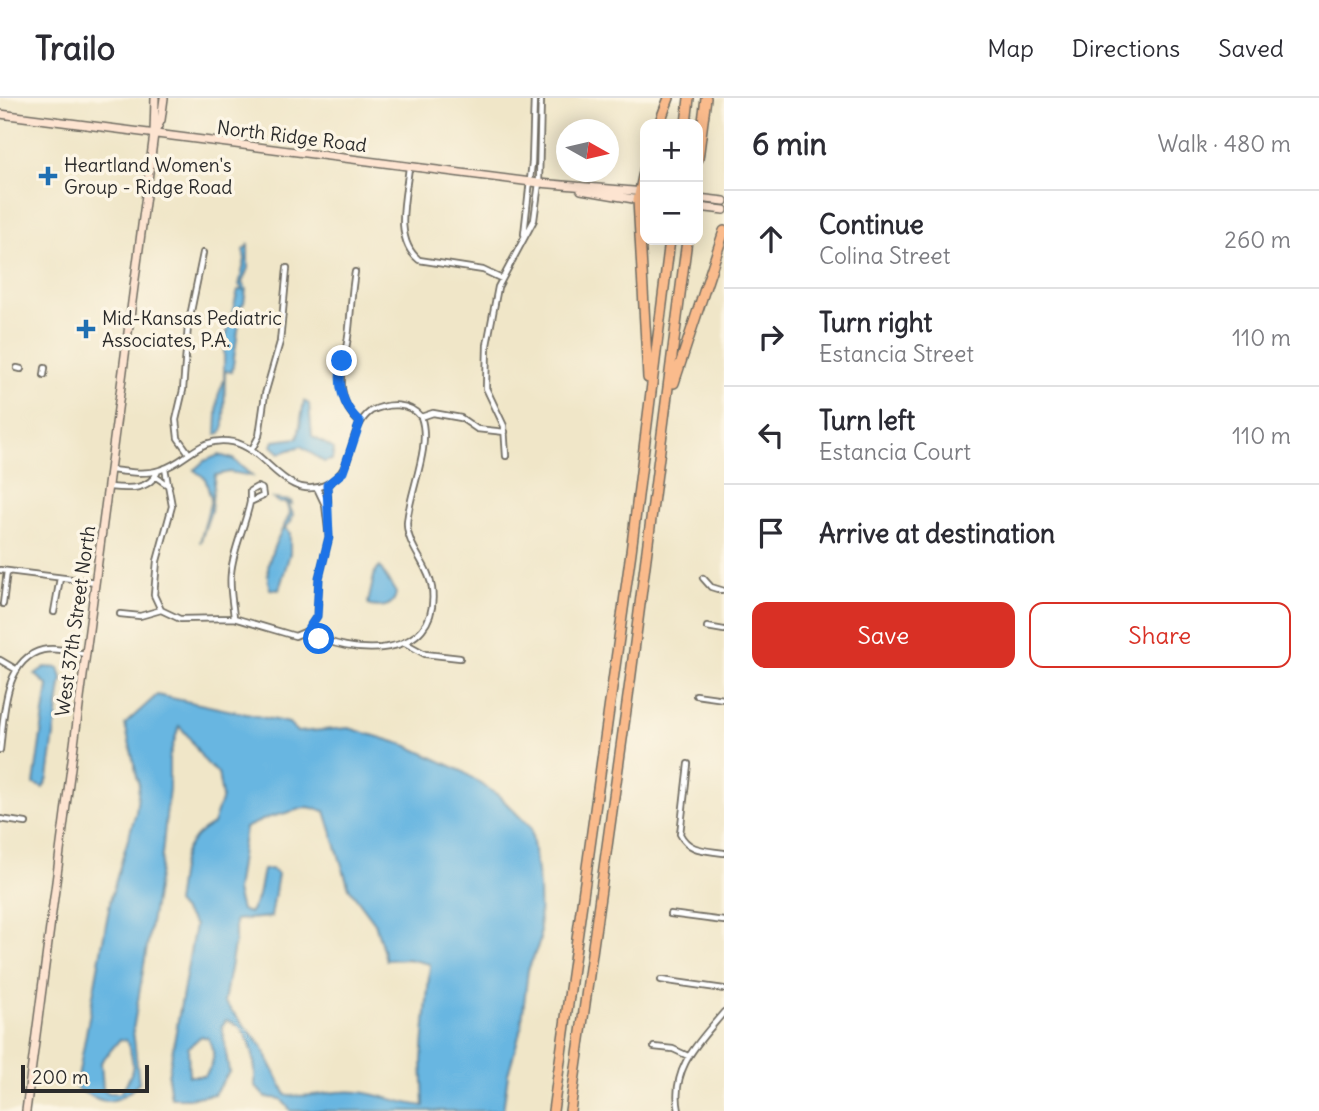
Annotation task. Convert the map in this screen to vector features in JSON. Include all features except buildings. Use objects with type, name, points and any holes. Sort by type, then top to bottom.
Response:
[{"type":"highway","points":[[661,119],[668,98]]},
{"type":"highway","points":[[686,119],[689,98]]},
{"type":"highway","points":[[703,121],[706,98]]},
{"type":"highway","points":[[658,464],[677,372],[724,231]]},
{"type":"highway","points":[[644,245],[648,363],[645,443]]},
{"type":"highway","points":[[553,1111],[645,443],[669,245]]},
{"type":"highway","points":[[569,1111],[686,245]]},
{"type":"street","name":"West 37th Street North","points":[[26,1111],[97,582],[120,382],[154,134],[155,98]]},
{"type":"street","name":"West 37th Street North","points":[[154,134],[161,120],[164,98]]},
{"type":"street","points":[[524,238],[534,98]]},
{"type":"street","points":[[506,456],[505,432],[488,394],[485,377],[493,302],[502,279],[534,220],[539,183],[541,98]]},
{"type":"street","name":"North Ridge Road","points":[[0,114],[640,196]]},
{"type":"street","points":[[409,166],[403,234],[408,248],[419,260],[483,270],[502,279]]},
{"type":"street","points":[[703,199],[724,201]]},
{"type":"street","points":[[703,208],[724,210]]},
{"type":"street","points":[[188,452],[178,438],[176,420],[183,390],[188,326],[203,253]]},
{"type":"street","points":[[251,451],[259,436],[265,394],[280,342],[287,268]]},
{"type":"street","points":[[355,272],[348,339],[340,373],[345,404],[360,422]]},
{"type":"street","points":[[44,375],[45,368]]},
{"type":"street","points":[[109,487],[139,487],[188,452],[208,442],[221,440],[251,451],[285,481],[317,488],[327,485],[343,472],[360,422],[371,411],[388,405],[406,406],[421,417],[423,440],[407,527],[430,580],[432,605],[423,627],[405,643],[378,650],[327,641],[307,631],[288,635],[234,618],[180,619],[161,610],[140,616],[120,614]]},
{"type":"street","points":[[421,417],[433,413],[449,415],[461,418],[477,429],[505,432]]},
{"type":"street","points":[[161,610],[153,589],[159,548],[172,506],[164,468]]},
{"type":"street","points":[[111,470],[157,474],[169,486]]},
{"type":"street","points":[[325,505],[328,501],[327,485]]},
{"type":"street","points":[[307,631],[317,616],[319,578],[329,537],[325,505],[317,488]]},
{"type":"street","points":[[234,618],[231,573],[250,502]]},
{"type":"street","points":[[0,570],[97,582]]},
{"type":"street","points":[[3,604],[7,571]]},
{"type":"street","points":[[54,612],[60,578]]},
{"type":"street","points":[[703,578],[711,587],[724,591]]},
{"type":"street","points":[[706,627],[724,630]]},
{"type":"street","points":[[405,643],[425,654],[460,658]]},
{"type":"street","points":[[0,750],[9,691],[17,670],[30,655],[44,650],[87,654]]},
{"type":"street","points":[[0,660],[17,670]]},
{"type":"street","points":[[696,695],[724,699]]},
{"type":"street","points":[[688,764],[680,834],[686,844],[695,849],[724,853]]},
{"type":"street","points":[[0,819],[26,823]]},
{"type":"street","points":[[670,914],[724,920]]},
{"type":"street","points":[[662,980],[724,989]]},
{"type":"street","points":[[679,1111],[677,1082],[688,1056],[724,1012]]},
{"type":"street","points":[[654,1047],[673,1049],[688,1056]]},
{"type":"water","points":[[248,245],[248,268],[242,283],[246,289],[244,303],[234,313],[240,317],[232,372],[225,371],[224,425],[221,433],[216,434],[218,396],[224,380],[224,344],[238,290],[243,290],[239,285],[245,259],[243,250]]},
{"type":"water","points":[[304,401],[309,404],[312,436],[334,449],[332,460],[324,462],[301,446],[280,453],[272,446],[274,441],[298,438]]},
{"type":"water","points":[[219,455],[233,459],[252,476],[230,472],[215,475],[211,511],[200,543],[211,499],[205,478],[194,470],[204,461]]},
{"type":"water","points":[[274,499],[291,501],[292,504],[288,503],[293,514],[291,522],[285,528],[290,533],[290,553],[279,590],[270,589],[268,570],[273,550],[290,514],[286,503],[279,503]]},
{"type":"water","points":[[380,567],[396,593],[395,598],[387,606],[370,606],[368,603],[375,572]]},
{"type":"water","points":[[45,667],[59,668],[62,678],[48,778],[43,788],[34,784],[48,686],[35,674]]},
{"type":"water","points":[[157,695],[289,723],[297,732],[349,728],[408,746],[462,771],[499,796],[531,828],[539,886],[540,941],[528,970],[521,1029],[508,1074],[503,1111],[291,1111],[281,1099],[265,1097],[255,1086],[251,1047],[242,1030],[226,1020],[222,1026],[229,1072],[214,1094],[171,1098],[168,1076],[195,925],[176,903],[181,867],[193,839],[213,824],[222,797],[218,773],[205,761],[179,726],[169,758],[169,788],[161,864],[133,1030],[139,1083],[123,1096],[109,1101],[94,1098],[76,1088],[111,897],[136,812],[139,785],[125,724]],"holes":[[[308,807],[325,811],[349,888],[375,923],[386,960],[407,959],[430,964],[422,1060],[424,1106],[358,1092],[286,1095],[261,1045],[224,1002],[235,940],[235,920],[271,917],[278,874],[271,869],[263,870],[253,908],[249,913],[241,910],[236,891],[245,828],[267,818]],[[201,1036],[208,1038],[213,1057],[205,1076],[189,1076],[188,1048]],[[120,1039],[126,1040],[132,1068],[129,1080],[120,1093],[109,1093],[103,1089],[101,1062]]]},
{"type":"place","name":"Heartland Women's Group - Ridge Road","points":[[48,176]]},
{"type":"place","name":"Mid-Kansas Pediatric Associates, P.A.","points":[[86,329]]},
{"type":"route","points":[[319,639],[307,631],[317,616],[317,591],[329,537],[329,520],[325,505],[328,501],[327,485],[343,472],[360,422],[349,411],[340,388],[342,361]]}]
